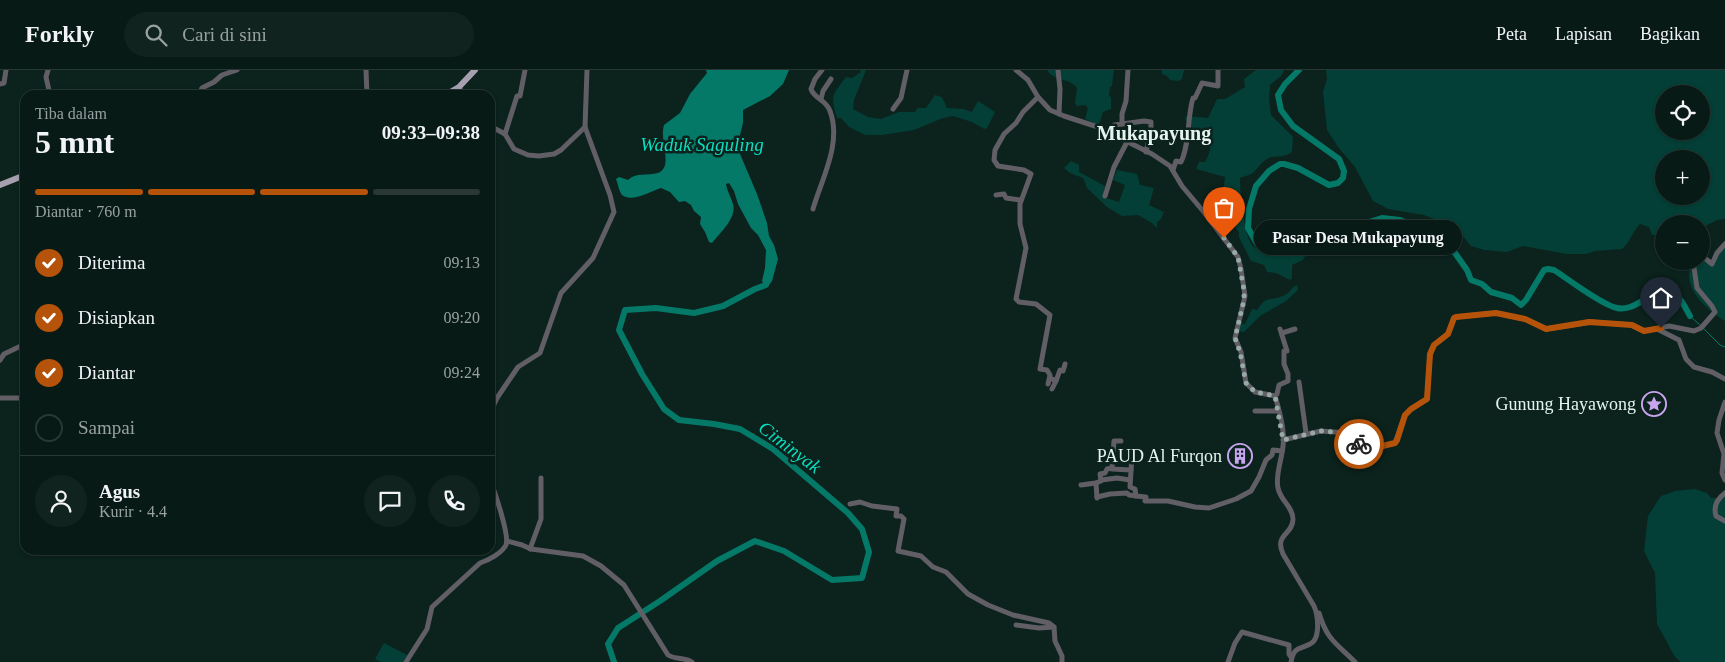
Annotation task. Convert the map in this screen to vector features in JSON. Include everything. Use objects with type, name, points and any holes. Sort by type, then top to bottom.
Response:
[{"type":"main road","points":[[454,90],[475,70]]},
{"type":"main road","points":[[0,185],[20,177]]},
{"type":"street","points":[[0,84],[4,84],[6,70]]},
{"type":"street","points":[[48,70],[46,77],[49,90]]},
{"type":"street","points":[[201,90],[222,75],[236,70]]},
{"type":"street","points":[[366,70],[367,90]]},
{"type":"street","points":[[505,134],[517,96],[520,96],[525,70]]},
{"type":"street","points":[[495,402],[518,367],[540,353],[561,293],[590,263],[598,250],[614,212],[585,127],[588,70]]},
{"type":"street","points":[[813,209],[833,144],[833,120],[828,107],[822,99],[813,94],[811,89],[812,84],[822,70]]},
{"type":"street","points":[[893,109],[901,98],[907,70]]},
{"type":"street","points":[[1016,70],[1028,80],[1038,97],[1050,110],[1085,122],[1112,135],[1166,163],[1173,170],[1182,186],[1204,211],[1238,257],[1245,296],[1235,338],[1240,352],[1246,383],[1255,392],[1275,396]]},
{"type":"street","points":[[1058,70],[1060,89],[1058,114]]},
{"type":"street","points":[[1122,124],[1128,70]]},
{"type":"street","points":[[1173,170],[1176,161],[1181,162],[1185,154],[1189,113],[1193,98],[1195,98],[1202,83],[1218,86],[1218,70]]},
{"type":"street","points":[[822,99],[823,91],[831,79]]},
{"type":"street","points":[[1038,97],[1004,134],[996,150],[994,162],[998,166],[1031,174],[1020,200],[1020,224],[1026,248],[1016,299],[1019,302],[1036,304],[1050,315],[1040,369],[1047,370],[1050,376],[1049,381],[1056,380]]},
{"type":"street","points":[[1112,135],[1114,125],[1149,121],[1151,128],[1146,152]]},
{"type":"street","points":[[495,129],[505,134],[514,149],[528,154],[546,156],[554,154],[568,145],[585,127]]},
{"type":"street","points":[[1105,196],[1114,167],[1126,142]]},
{"type":"street","points":[[996,195],[1004,194],[1006,198],[1020,200]]},
{"type":"street","points":[[1710,262],[1712,264],[1725,244]]},
{"type":"street","points":[[1283,440],[1306,433],[1321,431],[1347,433],[1366,450],[1395,443],[1405,415],[1427,399],[1430,354],[1434,345],[1448,334],[1456,317],[1496,313],[1525,319],[1546,329],[1592,322],[1632,325],[1644,331],[1670,326],[1694,331],[1701,328],[1714,313],[1714,310],[1698,289],[1695,270]]},
{"type":"street","points":[[1295,329],[1281,331],[1287,350],[1284,351],[1284,364],[1288,381],[1279,385],[1275,396],[1283,440],[1278,486],[1280,495],[1291,511],[1293,521],[1279,546],[1282,554],[1316,608],[1330,638],[1355,662]]},
{"type":"street","points":[[1656,329],[1679,340],[1685,357],[1694,367],[1712,372],[1725,379]]},
{"type":"street","points":[[0,360],[4,354],[20,346]]},
{"type":"street","points":[[1052,389],[1060,370],[1063,371],[1065,364]]},
{"type":"street","points":[[1299,382],[1306,433]]},
{"type":"street","points":[[0,398],[20,398]]},
{"type":"street","points":[[1725,402],[1717,432],[1725,455],[1722,473],[1725,480]]},
{"type":"street","points":[[1255,411],[1278,411]]},
{"type":"street","points":[[1112,468],[1114,441],[1121,441]]},
{"type":"street","points":[[1131,470],[1112,468],[1107,469],[1106,473],[1100,474],[1097,498],[1110,494],[1127,493],[1129,495],[1146,497],[1146,501],[1168,500],[1198,507],[1218,506],[1248,494],[1259,478],[1266,460],[1272,455],[1274,450],[1282,451]]},
{"type":"street","points":[[1132,455],[1130,487],[1135,489],[1136,496]]},
{"type":"street","points":[[530,549],[541,519],[541,478]]},
{"type":"street","points":[[1081,485],[1117,478],[1130,480]]},
{"type":"street","points":[[1725,493],[1718,498],[1715,508],[1716,516],[1725,521]]},
{"type":"street","points":[[495,495],[504,524],[507,542],[495,555]]},
{"type":"street","points":[[850,504],[860,502],[897,510],[896,516],[901,516],[904,519],[898,552],[921,556],[933,567],[946,572],[968,594],[988,605],[1004,612],[1049,623],[1054,627],[1055,641],[1062,656],[1062,662]]},
{"type":"street","points":[[507,542],[530,549],[583,556],[601,566],[624,584],[668,655],[692,662]]},
{"type":"street","points":[[406,662],[427,629],[432,607],[480,563],[495,555]]},
{"type":"street","points":[[1292,661],[1296,650],[1311,644],[1316,637],[1316,608]]},
{"type":"street","points":[[1016,625],[1039,628],[1054,627]]},
{"type":"street","points":[[1228,662],[1235,643],[1242,632],[1289,645],[1289,654],[1292,661]]},
{"type":"shaded area","points":[[860,70],[866,70],[854,100],[853,109],[868,117],[881,119],[899,112],[915,112],[918,108],[926,108],[935,95],[942,97],[947,108],[963,109],[972,112],[978,101],[995,112],[987,128],[984,129],[972,122],[953,116],[914,130],[882,135],[865,135],[849,127],[841,118],[837,118],[833,105],[835,92],[846,77],[852,78],[861,72]]},
{"type":"shaded area","points":[[1047,70],[1114,70],[1109,96],[1111,97],[1111,109],[1103,112],[1099,125],[1085,119],[1088,108],[1085,105],[1077,106],[1075,103],[1077,88],[1070,82],[1050,74]]},
{"type":"shaded area","points":[[1162,70],[1184,70],[1182,79],[1178,81],[1170,80],[1162,74]]},
{"type":"shaded area","points":[[1256,70],[1284,70],[1281,76],[1270,85],[1269,99],[1271,115],[1293,137],[1292,152],[1269,158],[1262,162],[1253,173],[1240,178],[1243,214],[1247,234],[1256,248],[1287,255],[1317,247],[1320,250],[1318,253],[1304,257],[1303,260],[1292,265],[1292,278],[1290,280],[1276,273],[1267,272],[1264,265],[1251,261],[1239,237],[1239,233],[1233,223],[1229,223],[1226,219],[1232,209],[1226,204],[1222,206],[1215,198],[1222,199],[1225,177],[1196,169],[1199,162],[1205,162],[1208,157],[1210,139],[1199,139],[1197,129],[1191,128],[1185,119],[1186,116],[1208,118],[1217,99],[1225,99],[1245,87],[1244,79]]},
{"type":"shaded area","points":[[1326,70],[1725,70],[1725,219],[1710,224],[1710,215],[1655,215],[1655,235],[1652,235],[1649,227],[1640,224],[1622,249],[1595,251],[1586,254],[1567,254],[1523,246],[1507,252],[1484,250],[1471,246],[1462,235],[1444,223],[1424,215],[1388,209],[1373,201],[1355,167],[1327,130],[1323,92],[1327,79]]},
{"type":"shaded area","points":[[1071,161],[1079,165],[1079,172],[1105,186],[1103,197],[1119,202],[1125,185],[1113,180],[1117,170],[1137,174],[1140,185],[1154,188],[1149,205],[1164,212],[1161,219],[1157,222],[1157,228],[1138,215],[1122,216],[1107,207],[1087,188],[1083,178],[1070,173],[1064,168]]},
{"type":"shaded area","points":[[1725,245],[1725,321],[1710,310],[1697,296],[1689,279],[1690,270],[1710,270],[1710,264]]},
{"type":"shaded area","points":[[1297,285],[1298,290],[1286,301],[1260,316],[1244,332],[1238,331],[1240,323],[1245,324],[1252,309],[1257,310],[1267,300],[1285,295]]},
{"type":"shaded area","points":[[1695,489],[1707,493],[1711,498],[1721,498],[1725,495],[1725,662],[1681,662],[1675,657],[1657,624],[1655,573],[1644,551],[1648,516],[1661,496],[1675,491]]},
{"type":"shaded area","points":[[384,643],[407,655],[403,662],[381,662],[375,659]]},
{"type":"water","name":"Waduk Saguling","points":[[706,70],[789,70],[783,84],[770,96],[743,110],[743,123],[739,139],[740,154],[757,194],[778,259],[772,281],[765,287],[762,281],[766,250],[758,235],[751,228],[729,183],[726,184],[733,204],[733,215],[712,243],[709,242],[700,224],[701,217],[685,201],[679,202],[670,192],[661,188],[642,196],[626,197],[622,195],[616,179],[619,177],[628,180],[638,175],[654,174],[663,170],[666,159],[663,138],[664,125],[680,113],[690,94],[707,73]]},
{"type":"waterway","points":[[1299,70],[1285,84],[1278,95],[1281,110],[1293,126],[1339,159],[1344,171],[1343,178],[1338,183],[1329,185],[1298,168],[1284,164],[1280,164],[1269,171],[1256,186],[1249,209],[1248,228],[1257,244],[1274,250],[1296,250],[1336,243],[1366,223],[1382,218],[1400,220],[1415,226],[1432,240],[1448,247],[1455,253],[1467,270],[1471,280],[1482,284],[1491,292],[1512,298],[1521,305],[1544,270],[1548,269],[1554,270],[1594,297],[1617,308],[1623,309],[1634,306],[1655,294],[1671,293],[1679,298],[1690,316]]},
{"type":"waterway","name":"Ciminyak","points":[[614,662],[608,644],[618,628],[717,561],[755,541],[784,551],[832,580],[862,578],[869,552],[862,529],[848,513],[773,449],[740,429],[679,420],[664,409],[642,374],[619,330],[625,310],[656,308],[694,313],[723,306],[766,285],[768,280]]},
{"type":"waterway","points":[[1690,316],[1700,325]]},
{"type":"waterway","points":[[1703,328],[1720,345],[1725,347]]},
{"type":"way so far","points":[[1224,238],[1238,257],[1241,266],[1245,296],[1235,338],[1239,346],[1246,383],[1255,392],[1275,396],[1283,440],[1306,433],[1321,431],[1347,433],[1359,444]]},
{"type":"place","name":"Pasar Desa Mukapayung","points":[[1224,238]]},
{"type":"place","name":"Gunung Hayawong","points":[[1654,404]]},
{"type":"place","name":"PAUD Al Furqon","points":[[1240,456]]},
{"type":"district","name":"Mukapayung","points":[[1154,133]]},
{"type":"route","points":[[1359,444],[1367,450],[1395,443],[1402,420],[1407,412],[1427,399],[1430,354],[1434,345],[1448,334],[1456,317],[1496,313],[1525,319],[1546,329],[1589,322],[1620,326],[1632,325],[1644,331],[1661,328]]}]
